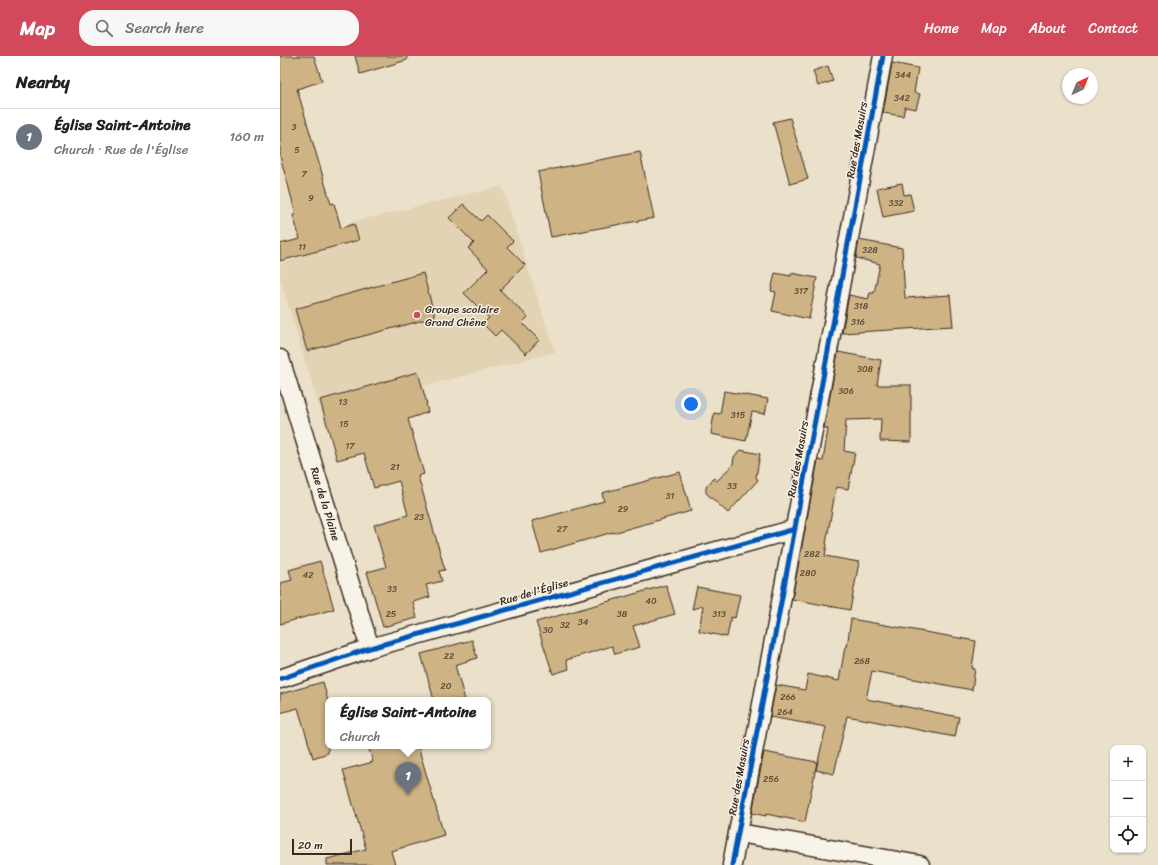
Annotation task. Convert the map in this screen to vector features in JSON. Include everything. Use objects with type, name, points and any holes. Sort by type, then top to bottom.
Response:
[{"type":"street","name":"Rue des Masuirs","points":[[732,865],[883,56]]},
{"type":"street","name":"Rue de la Plaine","points":[[280,359],[370,648]]},
{"type":"street","name":"Rue de l'Église","points":[[280,680],[370,648],[795,529]]},
{"type":"street","points":[[739,833],[920,865]]},
{"type":"shaded area","name":"Groupe scolaire Grand Chêne","points":[[502,186],[555,352],[321,413],[280,279],[280,264],[352,239],[348,223]]},
{"type":"building","points":[[280,56],[314,56],[322,81],[297,89],[331,204],[334,203],[341,228],[354,224],[359,240],[280,261],[280,244],[300,239],[293,215],[296,214],[280,156]]},
{"type":"building","points":[[355,56],[407,56],[407,60],[360,74]]},
{"type":"building","points":[[892,63],[918,68],[914,93],[920,94],[916,109],[905,107],[903,116],[883,113]]},
{"type":"building","points":[[828,66],[833,81],[818,86],[813,71]]},
{"type":"building","points":[[790,118],[808,179],[790,184],[773,122]]},
{"type":"building","points":[[640,152],[654,218],[551,237],[538,172]]},
{"type":"building","points":[[902,183],[904,195],[910,194],[914,211],[883,217],[877,188]]},
{"type":"building","points":[[463,204],[481,221],[487,215],[513,241],[507,247],[525,265],[500,290],[528,317],[522,323],[539,340],[526,354],[501,330],[495,336],[483,324],[489,318],[464,293],[488,269],[468,248],[474,243],[449,218]]},
{"type":"building","points":[[859,240],[902,248],[905,298],[950,295],[953,326],[842,333],[849,295],[868,299],[870,293],[874,293],[880,264],[856,258]]},
{"type":"building","points":[[423,273],[435,317],[307,351],[295,309]]},
{"type":"building","points":[[775,273],[791,276],[791,273],[817,278],[809,319],[772,311],[776,292],[771,291]]},
{"type":"building","points":[[838,352],[881,360],[877,385],[911,385],[911,442],[880,441],[881,419],[846,420],[844,451],[855,453],[848,489],[836,487],[825,556],[859,562],[850,610],[792,599],[818,460],[823,461],[828,429],[824,428]]},
{"type":"building","points":[[418,372],[428,412],[408,419],[424,474],[418,476],[445,570],[439,571],[442,581],[426,585],[430,597],[413,602],[417,618],[383,627],[367,572],[386,567],[374,525],[408,515],[399,481],[374,488],[364,453],[337,460],[320,400]]},
{"type":"building","points":[[724,391],[768,399],[765,414],[752,412],[746,441],[711,434],[714,413],[720,414]]},
{"type":"building","points":[[740,450],[760,454],[756,477],[758,480],[728,513],[706,493],[706,487],[714,478],[717,481],[733,464],[734,457]]},
{"type":"building","points":[[680,472],[691,511],[541,553],[532,521],[604,501],[602,493]]},
{"type":"building","points":[[320,561],[334,609],[280,624],[280,583],[292,580],[289,570]]},
{"type":"building","points":[[666,585],[675,614],[633,626],[640,647],[615,654],[612,646],[566,660],[569,669],[553,674],[536,622]]},
{"type":"building","points":[[697,587],[740,595],[735,618],[731,617],[727,637],[699,631],[703,606],[692,609]]},
{"type":"building","points":[[851,619],[976,641],[972,668],[975,669],[972,690],[872,671],[866,699],[959,717],[955,737],[847,716],[834,774],[816,770],[826,727],[770,717],[776,685],[805,690],[808,674],[839,681],[845,647],[847,647]]},
{"type":"building","points":[[472,640],[477,658],[455,665],[464,697],[433,697],[421,654]]},
{"type":"building","points":[[323,682],[327,697],[325,697],[325,749],[328,749],[328,753],[313,758],[298,708],[280,713],[280,694]]},
{"type":"building","points":[[369,749],[419,749],[444,835],[391,851],[395,865],[327,865],[327,859],[366,849],[343,770],[373,762]]},
{"type":"building","points":[[764,752],[817,762],[805,822],[766,814],[766,816],[752,813]]},
{"type":"cycle path","points":[[732,865],[883,56]]},
{"type":"cycle path","points":[[280,679],[370,648],[795,529]]},
{"type":"place","name":"Groupe scolaire Grand Chêne","points":[[417,315]]},
{"type":"place","name":"Église Saint-Antoine","points":[[408,795]]}]
